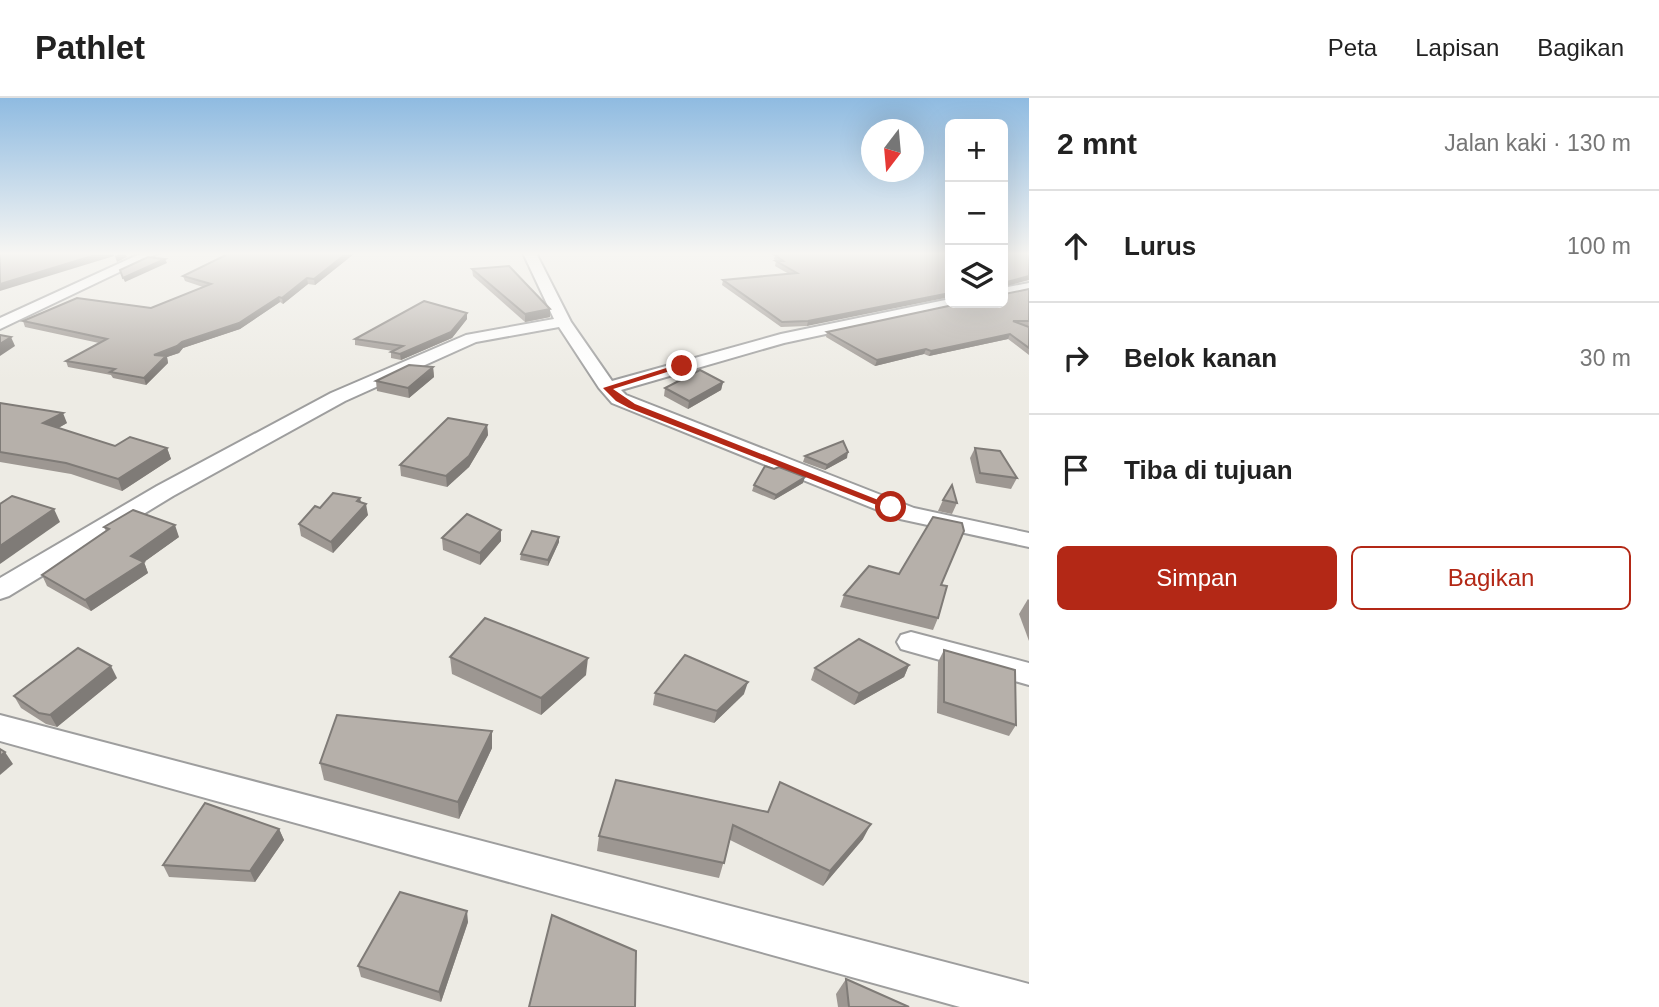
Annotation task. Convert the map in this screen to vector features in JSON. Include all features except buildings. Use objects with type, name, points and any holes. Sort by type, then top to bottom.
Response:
[{"type":"street","points":[[0,324],[62,295]]},
{"type":"street","points":[[550,295],[563,322],[608,388],[619,399],[632,406],[908,513],[1029,540]]},
{"type":"street","points":[[608,388],[768,342],[945,304]]},
{"type":"street","points":[[0,590],[165,491],[338,397],[472,338],[563,322]]},
{"type":"street","points":[[911,642],[1029,674]]},
{"type":"street","points":[[0,728],[1029,1005]]},
{"type":"route","points":[[682,366],[608,388],[619,399],[632,406],[891,507]]}]
